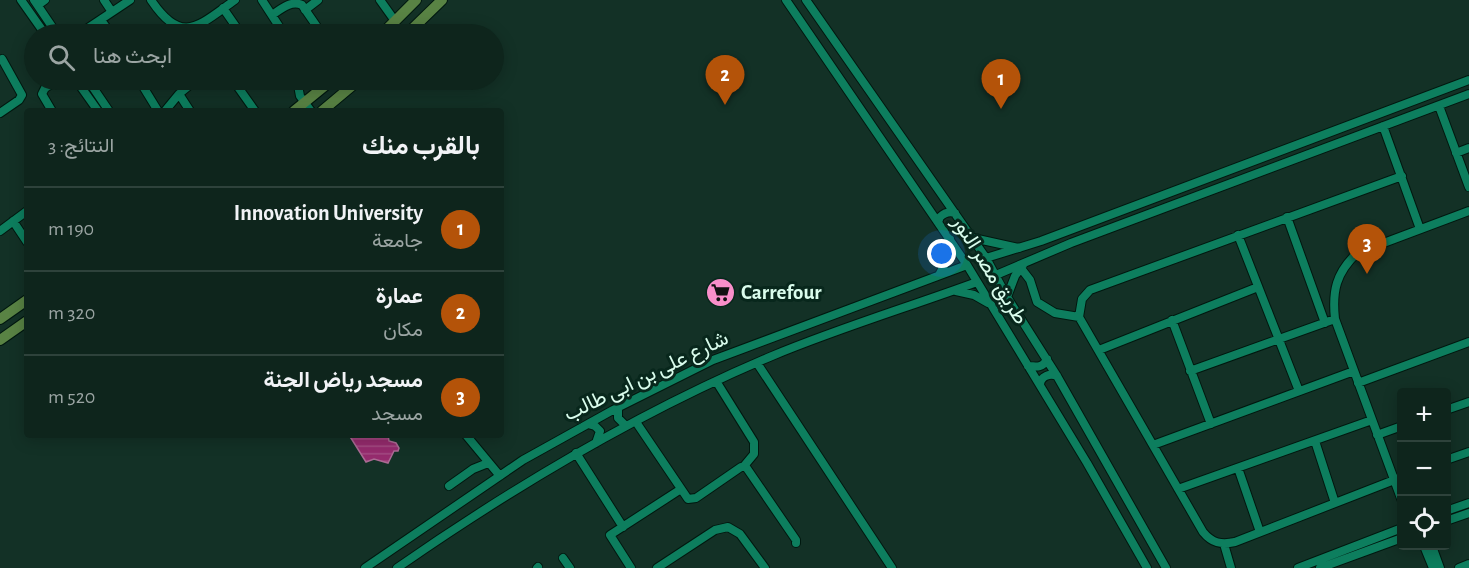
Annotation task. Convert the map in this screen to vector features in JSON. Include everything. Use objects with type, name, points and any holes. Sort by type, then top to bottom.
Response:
[{"type":"main road","points":[[392,24],[416,0]]},
{"type":"main road","points":[[417,24],[442,0]]},
{"type":"main road","points":[[308,107],[323,90]]},
{"type":"main road","points":[[326,108],[347,90]]},
{"type":"main road","points":[[0,319],[24,302]]},
{"type":"main road","points":[[0,340],[24,323]]},
{"type":"street","points":[[21,0],[38,24]]},
{"type":"street","points":[[104,0],[112,12]]},
{"type":"street","points":[[95,24],[130,0]]},
{"type":"street","points":[[151,0],[168,22],[173,24]]},
{"type":"street","points":[[198,24],[224,4],[235,0]]},
{"type":"street","points":[[262,0],[278,24]]},
{"type":"street","points":[[305,10],[318,0]]},
{"type":"street","points":[[380,0],[395,21]]},
{"type":"street","name":"طريق مصر النور","points":[[786,0],[967,265],[1040,384],[1147,568]]},
{"type":"street","name":"طريق مصر النور","points":[[806,0],[986,258],[1007,297],[1057,376],[1166,568]]},
{"type":"street","points":[[39,2],[51,24]]},
{"type":"street","points":[[272,15],[292,2],[297,2],[315,24]]},
{"type":"street","points":[[224,4],[235,24]]},
{"type":"street","points":[[101,20],[104,24]]},
{"type":"street","points":[[0,113],[19,100],[22,95],[21,89],[2,59]]},
{"type":"street","points":[[986,258],[1041,241],[1469,80]]},
{"type":"street","points":[[44,90],[42,94],[50,108]]},
{"type":"street","points":[[83,90],[96,108]]},
{"type":"street","points":[[95,90],[107,108]]},
{"type":"street","points":[[145,90],[156,108]]},
{"type":"street","points":[[167,108],[184,90]]},
{"type":"street","points":[[240,90],[253,108]]},
{"type":"street","points":[[298,90],[308,107]]},
{"type":"street","points":[[179,94],[188,108]]},
{"type":"street","points":[[996,275],[1046,253],[1469,94]]},
{"type":"street","points":[[1439,106],[1469,187]]},
{"type":"street","points":[[1383,126],[1420,229]]},
{"type":"street","points":[[1456,153],[1469,148]]},
{"type":"street","points":[[1397,478],[1260,532],[1224,544],[1216,543],[1203,532],[1079,317],[1082,299],[1090,290],[1402,176]]},
{"type":"street","points":[[924,201],[934,200],[939,191]]},
{"type":"street","points":[[1397,476],[1377,435],[1335,319],[1333,304],[1335,289],[1339,276],[1347,263],[1358,254],[1469,211]]},
{"type":"street","points":[[1,227],[24,213]]},
{"type":"street","points":[[938,222],[944,214],[955,213]]},
{"type":"street","points":[[1287,218],[1325,323]]},
{"type":"street","points":[[13,221],[24,238]]},
{"type":"street","points":[[1238,235],[1299,391]]},
{"type":"street","points":[[973,238],[1019,249]]},
{"type":"street","points":[[939,275],[948,258],[950,239]]},
{"type":"street","points":[[1041,241],[1046,253]]},
{"type":"street","name":"شارع على بن ابى طالب","points":[[365,568],[523,460],[713,360],[967,265]]},
{"type":"street","points":[[1023,265],[1037,302],[1055,313],[1079,317]]},
{"type":"street","points":[[1007,297],[1023,265]]},
{"type":"street","name":"شارع على بن ابى طالب","points":[[401,567],[491,505],[576,453],[716,381],[757,363],[977,282]]},
{"type":"street","points":[[910,286],[918,294],[918,302]]},
{"type":"street","points":[[1099,350],[1258,287]]},
{"type":"street","points":[[952,291],[974,295],[993,307]]},
{"type":"street","points":[[1190,371],[1335,319]]},
{"type":"street","points":[[1172,320],[1211,424]]},
{"type":"street","points":[[1358,383],[1469,342]]},
{"type":"street","points":[[1028,366],[1044,365],[1047,359]]},
{"type":"street","points":[[757,363],[892,568]]},
{"type":"street","points":[[1154,445],[1354,371]]},
{"type":"street","points":[[1040,384],[1042,379],[1048,375],[1057,376]]},
{"type":"street","points":[[636,422],[688,499],[692,500],[744,466],[754,454],[754,442],[716,381]]},
{"type":"street","points":[[1451,408],[1469,402]]},
{"type":"street","points":[[618,408],[618,418],[626,426]]},
{"type":"street","points":[[1178,489],[1372,420]]},
{"type":"street","points":[[588,424],[600,431],[597,442]]},
{"type":"street","points":[[1377,435],[1397,428]]},
{"type":"street","points":[[468,438],[500,476]]},
{"type":"street","points":[[1315,441],[1335,502]]},
{"type":"street","points":[[1451,458],[1469,452]]},
{"type":"street","points":[[576,453],[623,526]]},
{"type":"street","points":[[449,486],[473,469],[488,463]]},
{"type":"street","points":[[744,466],[796,543]]},
{"type":"street","points":[[1238,468],[1260,532]]},
{"type":"street","points":[[631,568],[610,535],[681,489]]},
{"type":"street","points":[[1451,509],[1469,503]]},
{"type":"street","points":[[1451,519],[1469,513]]},
{"type":"street","points":[[657,568],[715,530],[728,527],[740,534],[765,568]]},
{"type":"street","points":[[1325,563],[1397,530]]},
{"type":"street","points":[[1298,568],[1325,563],[1397,539]]},
{"type":"street","points":[[1224,544],[1231,568]]},
{"type":"street","points":[[1426,550],[1433,568]]},
{"type":"street","points":[[1433,550],[1440,568]]},
{"type":"street","points":[[563,558],[570,568]]},
{"type":"street","points":[[1459,568],[1469,564]]},
{"type":"shaded area","points":[[351,438],[388,438],[389,441],[396,443],[399,448],[398,451],[394,451],[388,463],[374,459],[366,462]]},
{"type":"place","name":"عمارة","points":[[725,105]]},
{"type":"place","name":"Innovation University","points":[[1001,109]]},
{"type":"place","name":"مسجد رياض الجنة","points":[[1367,274]]},
{"type":"place","name":"Carrefour","points":[[720,292]]}]
